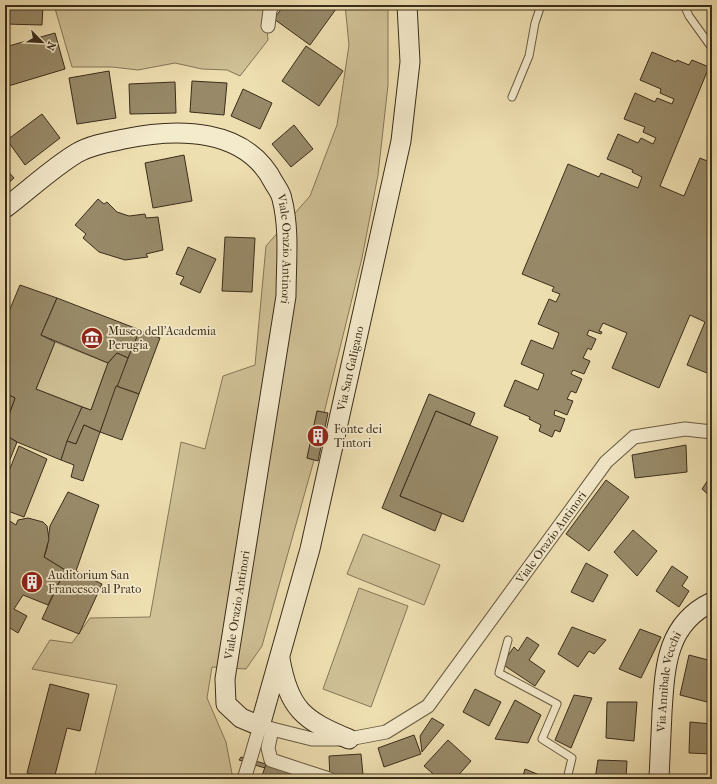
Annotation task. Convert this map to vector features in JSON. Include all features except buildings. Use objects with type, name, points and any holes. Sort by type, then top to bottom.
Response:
[{"type":"street","points":[[268,26],[270,10],[273,5]]},
{"type":"street","name":"Via San Galigano","points":[[266,727],[280,656],[310,549],[401,141],[410,62],[407,5]]},
{"type":"street","name":"Viale Orazio Antinori","points":[[5,208],[78,152],[104,143],[132,137],[177,132],[222,138],[249,150],[267,168],[282,198],[286,238],[286,296],[225,679],[226,704],[241,718],[266,727],[312,739],[348,739],[386,732],[428,706],[606,462],[634,437],[685,429],[712,432]]},
{"type":"street","name":"Via Annibale Vecchi","points":[[659,779],[664,670],[670,649],[678,632],[702,603]]},
{"type":"street","points":[[280,656],[284,681],[292,702],[320,727],[348,739]]},
{"type":"street","points":[[244,779],[250,761],[266,727]]},
{"type":"street","points":[[266,727],[271,760],[329,779]]},
{"type":"lane","points":[[512,97],[529,56],[535,24],[541,5]]},
{"type":"lane","points":[[684,5],[688,16],[712,48]]},
{"type":"lane","points":[[508,640],[499,673],[557,704],[542,739],[572,758],[567,779]]},
{"type":"shaded area","points":[[54,5],[265,5],[268,40],[240,76],[227,70],[202,69],[175,63],[138,70],[112,67],[72,67]]},
{"type":"shaded area","points":[[345,5],[388,5],[388,85],[378,175],[362,258],[324,413],[317,411],[307,458],[314,460],[262,646],[246,669],[212,667],[207,698],[226,742],[233,779],[94,779],[117,685],[32,669],[50,640],[72,643],[90,618],[150,617],[181,442],[205,449],[223,376],[255,365],[266,246],[310,196],[337,125],[349,45]]},
{"type":"shaded area","points":[[55,342],[108,363],[91,410],[36,389]]},
{"type":"shaded area","points":[[363,534],[440,565],[424,605],[347,574]]},
{"type":"shaded area","points":[[359,588],[408,606],[371,707],[323,689]]},
{"type":"place","name":"Museo dell'Academia Perugia","points":[[92,338]]},
{"type":"place","name":"Fonte dei Tintori","points":[[318,436]]},
{"type":"place","name":"Auditorium San Francesco al Prato","points":[[32,582]]}]
